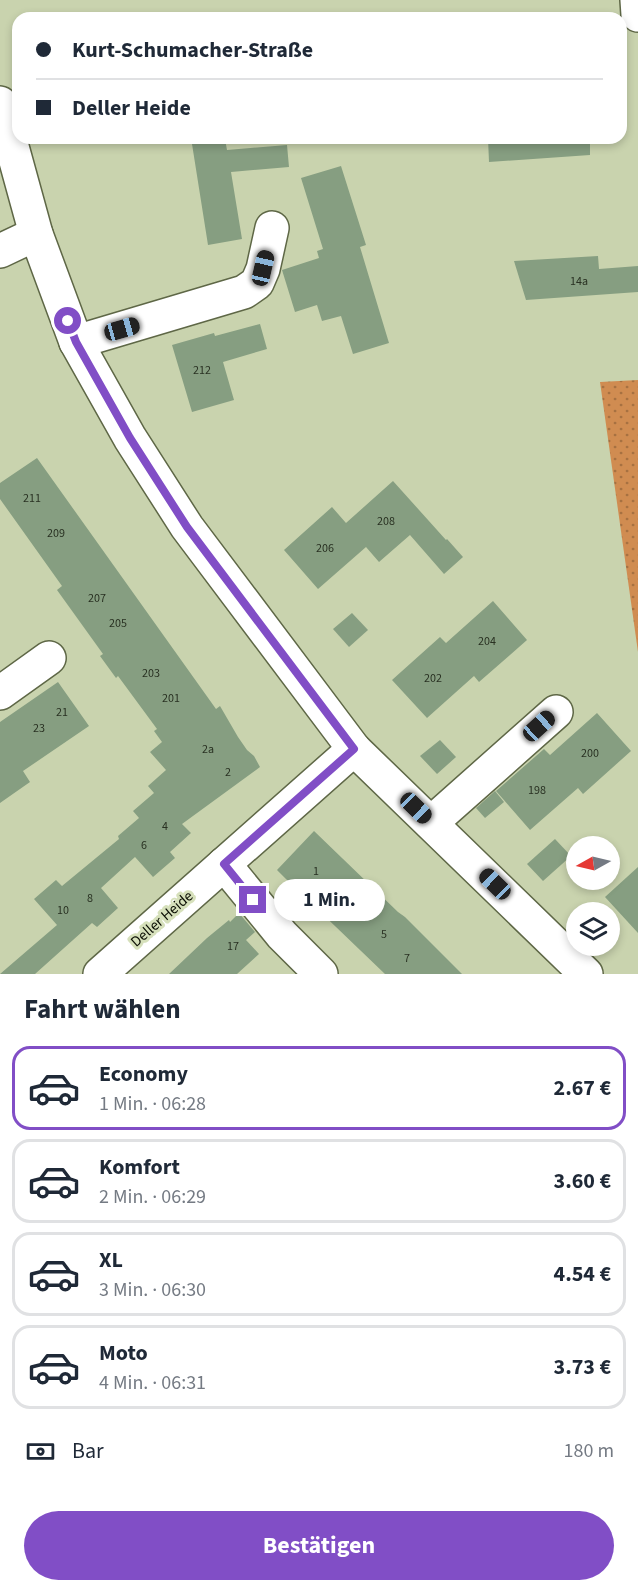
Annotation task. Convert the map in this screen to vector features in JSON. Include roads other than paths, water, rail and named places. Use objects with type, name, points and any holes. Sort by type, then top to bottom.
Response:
[{"type":"street","points":[[637,0],[638,15]]},
{"type":"street","points":[[0,103],[36,234],[76,342],[130,438],[187,527],[354,749],[586,974]]},
{"type":"street","points":[[76,342],[244,292],[256,283],[263,268],[272,228]]},
{"type":"street","points":[[0,251],[36,234]]},
{"type":"street","points":[[0,693],[49,658]]},
{"type":"street","points":[[432,823],[556,712]]},
{"type":"street","name":"Deller Heide","points":[[100,974],[354,749]]},
{"type":"street","points":[[224,864],[282,936],[321,974]]}]
